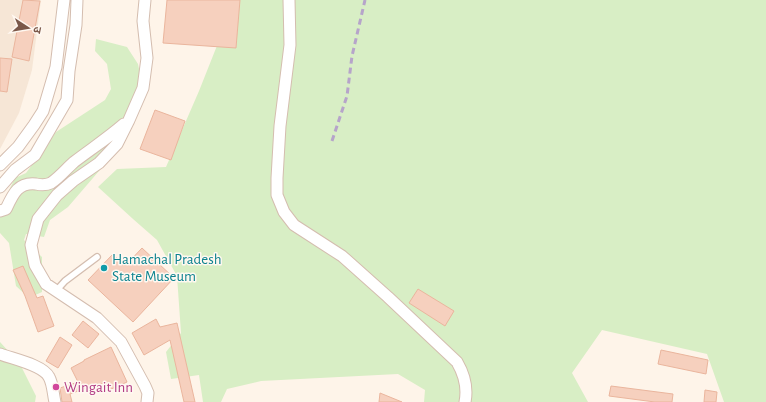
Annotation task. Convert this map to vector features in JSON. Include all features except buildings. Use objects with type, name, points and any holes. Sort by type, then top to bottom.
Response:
[{"type":"street","points":[[0,165],[18,147],[43,111],[56,67],[64,0]]},
{"type":"street","points":[[0,187],[15,170],[36,155],[67,100],[69,71],[76,25],[77,0]]},
{"type":"street","points":[[145,0],[143,21],[147,58],[142,88],[129,120],[117,144],[99,163],[73,181],[57,195],[38,219],[31,245],[35,265],[46,284],[96,318],[121,342],[145,386],[148,393],[147,402]]},
{"type":"street","points":[[289,0],[290,45],[280,126],[277,178],[278,195],[284,212],[294,225],[342,256],[388,296],[457,362],[463,373],[466,386],[465,402]]},
{"type":"street","points":[[0,211],[6,209],[11,197],[22,185],[31,183],[43,185],[51,183],[75,161],[108,138],[129,120]]},
{"type":"street","points":[[0,354],[46,372],[52,384],[55,402]]},
{"type":"lane","points":[[56,291],[65,281],[97,257]]},
{"type":"shaded area","points":[[0,0],[41,0],[32,70],[19,113],[0,149]]},
{"type":"green space","points":[[217,0],[766,0],[766,402],[724,402],[707,354],[602,330],[572,373],[588,402],[424,402],[425,390],[398,374],[261,381],[227,389],[221,402],[203,402],[199,375],[171,379],[166,352],[181,333],[177,276],[157,240],[98,187],[117,169],[166,167],[224,28]]},
{"type":"green space","points":[[96,39],[127,47],[138,64],[145,99],[99,171],[68,207],[50,220],[44,237],[26,234],[24,240],[42,257],[42,292],[29,298],[16,286],[9,243],[0,233],[0,209],[15,178],[26,173],[56,132],[105,100],[111,89],[107,64],[95,51]]},
{"type":"green space","points":[[0,342],[20,364],[36,396],[35,402],[0,402]]},
{"type":"railway","points":[[332,141],[347,96],[352,56],[365,0]]},
{"type":"place","name":"Hamachal Pradesh State Museum","points":[[104,268]]},
{"type":"place","name":"Wingait Inn","points":[[56,387]]}]
